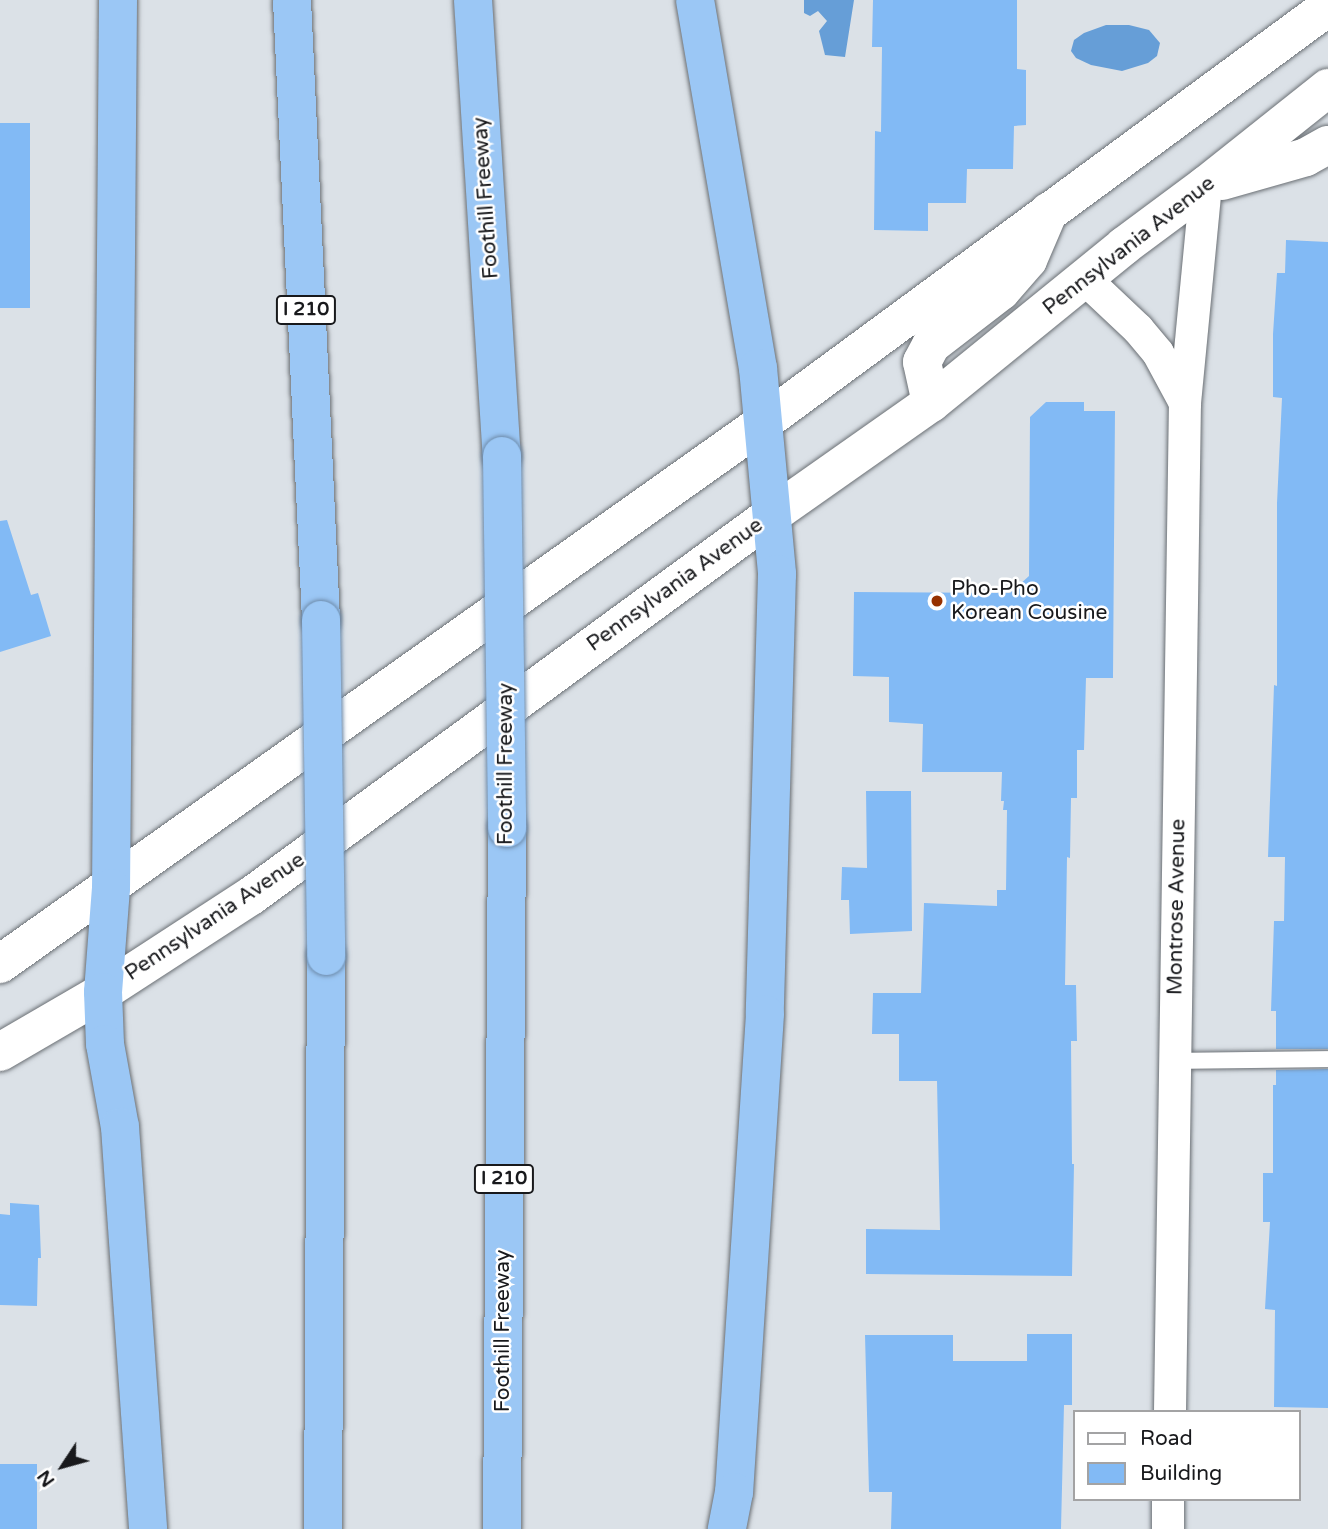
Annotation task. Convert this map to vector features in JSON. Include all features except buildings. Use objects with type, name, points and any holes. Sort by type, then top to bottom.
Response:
[{"type":"highway","points":[[118,0],[111,888],[103,992],[105,1044],[120,1127],[148,1529]]},
{"type":"highway","name":"I 210","points":[[292,0],[321,620],[326,956],[323,1529]]},
{"type":"highway","name":"Foothill Freeway","points":[[473,0],[502,456],[507,828],[502,1529]]},
{"type":"highway","points":[[695,0],[758,368],[777,574],[765,1014],[734,1493],[727,1529]]},
{"type":"main road","points":[[0,964],[111,888],[764,422],[1050,209],[1328,8]]},
{"type":"main road","name":"Pennsylvania Avenue","points":[[0,1052],[103,992],[251,896],[770,516],[931,403],[1328,88]]},
{"type":"main road","points":[[1206,185],[1306,157],[1328,145]]},
{"type":"main road","points":[[931,403],[922,362],[930,345],[1001,291],[1028,260],[1050,209]]},
{"type":"street","name":"Montrose Avenue","points":[[1170,1410],[1185,403],[1206,185]]},
{"type":"street","name":"Montrose Avenue","points":[[1085,279],[1138,329],[1158,352],[1185,403]]},
{"type":"street","points":[[1168,1501],[1168,1529]]},
{"type":"lane","points":[[1175,1061],[1328,1059]]},
{"type":"water","points":[[804,0],[854,0],[845,57],[825,55],[819,31],[827,21],[818,11],[810,16],[804,13]]},
{"type":"water","points":[[1106,25],[1129,25],[1149,30],[1160,43],[1157,56],[1148,63],[1122,71],[1091,65],[1076,58],[1071,51],[1074,40]]},
{"type":"place","name":"Pho-Pho Korean Cousine","points":[[937,601]]}]
